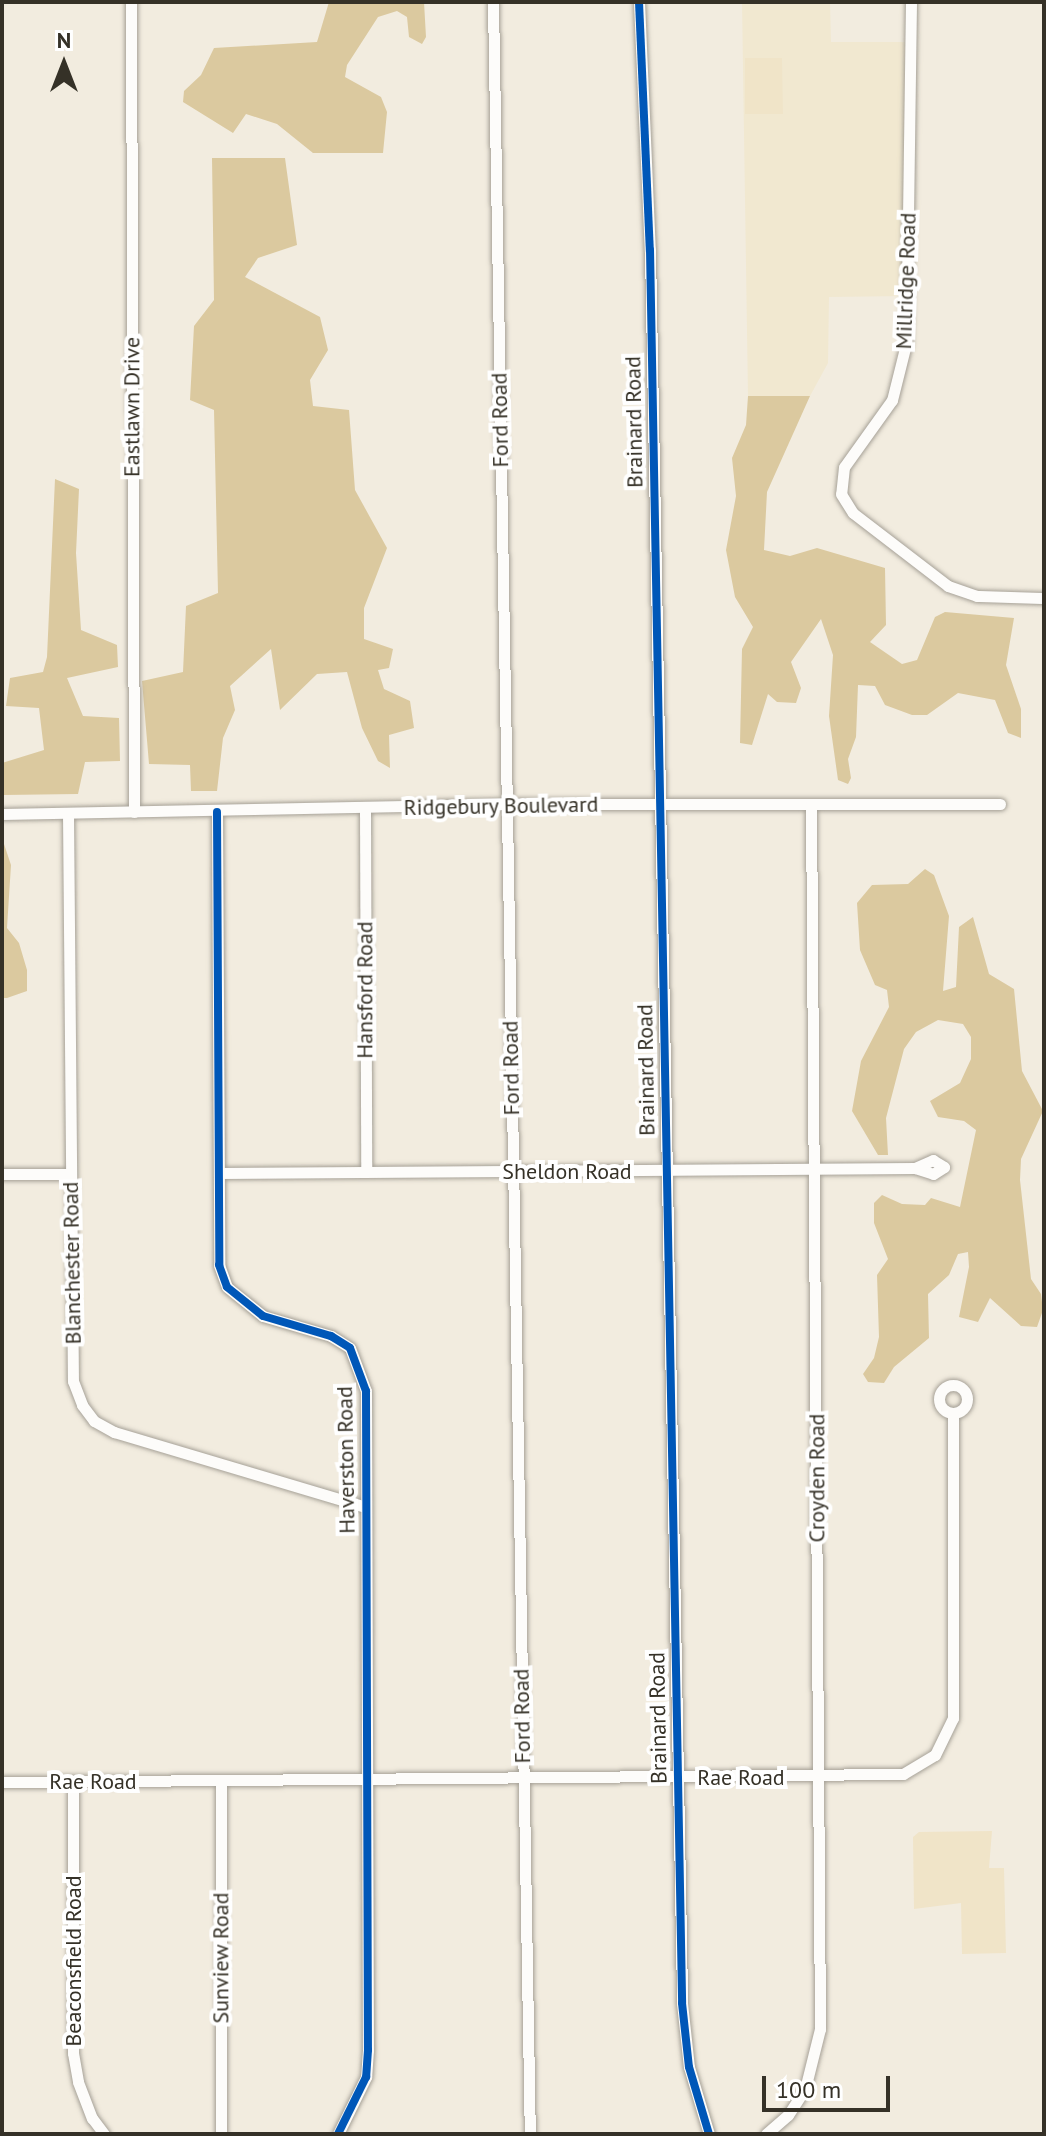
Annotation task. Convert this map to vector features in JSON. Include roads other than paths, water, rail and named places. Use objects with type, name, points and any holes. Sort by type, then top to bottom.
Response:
[{"type":"street","name":"Eastlawn Drive","points":[[131,2],[134,812]]},
{"type":"street","name":"Ford Road","points":[[493,2],[530,2134]]},
{"type":"street","name":"Brainard Road","points":[[639,2],[650,250],[657,804],[683,2024],[694,2091],[709,2134]]},
{"type":"street","name":"Millridge Road","points":[[911,2],[906,344],[892,400],[844,467],[841,494],[853,513],[948,586],[977,596],[1044,598]]},
{"type":"street","name":"Ridgebury Boulevard","points":[[2,814],[505,804],[1000,804]]},
{"type":"street","name":"Croyden Road","points":[[766,2134],[788,2115],[815,2060],[820,2029],[811,804]]},
{"type":"street","name":"Hansford Road","points":[[365,808],[366,1172]]},
{"type":"street","name":"Haverston Road","points":[[217,812],[219,1265],[227,1287],[263,1316],[331,1336],[350,1348],[360,1367],[366,1391],[366,2077],[338,2134]]},
{"type":"street","name":"Blanchester Road","points":[[68,813],[73,1381],[94,1421],[366,1507]]},
{"type":"street","name":"Sheldon Road","points":[[219,1173],[915,1168]]},
{"type":"street","points":[[2,1174],[71,1174]]},
{"type":"street","name":"Rae Road","points":[[2,1782],[903,1774],[925,1763],[948,1737],[953,1709],[953,1413]]},
{"type":"street","name":"Beaconsfield Road","points":[[73,1781],[73,2053],[78,2082],[92,2118],[104,2134]]},
{"type":"street","name":"Sunview Road","points":[[221,1782],[221,2134]]}]
